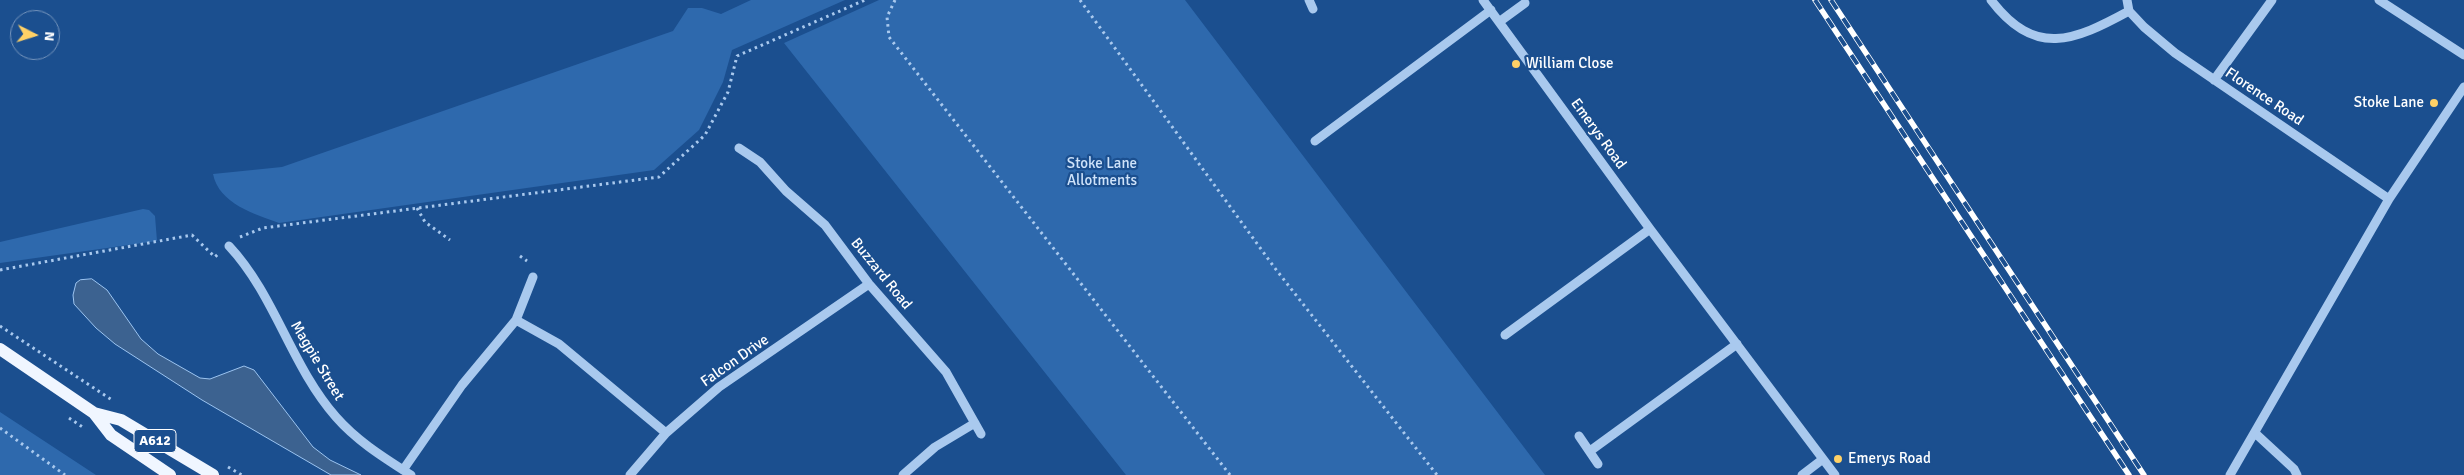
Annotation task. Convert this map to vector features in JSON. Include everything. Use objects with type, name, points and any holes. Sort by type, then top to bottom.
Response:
[{"type":"main road","name":"A612","points":[[0,349],[94,413],[111,435],[170,475]]},
{"type":"main road","name":"A612","points":[[94,413],[121,420],[213,475]]},
{"type":"street","points":[[1309,0],[1313,9]]},
{"type":"street","name":"Emerys Road","points":[[1483,0],[1650,229],[1835,475]]},
{"type":"street","points":[[1991,0],[1999,11],[2018,28],[2038,38],[2062,40],[2081,34],[2128,11],[2127,0]]},
{"type":"street","points":[[2214,80],[2272,0]]},
{"type":"street","points":[[2379,0],[2464,55]]},
{"type":"street","points":[[1499,22],[1525,3]]},
{"type":"street","points":[[1315,141],[1491,10]]},
{"type":"street","name":"Florence Road","points":[[2128,11],[2175,53],[2389,199]]},
{"type":"street","points":[[2230,475],[2389,199],[2464,87]]},
{"type":"street","name":"Buzzard Road","points":[[739,148],[760,162],[793,197],[825,225],[869,284],[946,372],[981,434]]},
{"type":"street","points":[[1505,335],[1650,229]]},
{"type":"street","name":"Magpie Street","points":[[229,246],[254,280],[307,376],[330,409],[359,440],[407,473],[462,385],[516,320],[532,277]]},
{"type":"street","name":"Falcon Drive","points":[[630,475],[666,433],[719,387],[869,284]]},
{"type":"street","points":[[516,320],[559,344],[666,433]]},
{"type":"street","points":[[1590,451],[1737,344]]},
{"type":"street","points":[[902,475],[934,448],[975,423]]},
{"type":"street","points":[[2255,433],[2294,469],[2297,475]]},
{"type":"street","points":[[1579,436],[1598,464]]},
{"type":"street","points":[[1802,475],[1823,459]]},
{"type":"path","points":[[0,270],[192,236],[215,257],[239,238],[263,228],[659,177],[704,135],[728,92],[738,56],[865,0]]},
{"type":"path","points":[[895,0],[887,18],[889,37],[1230,475]]},
{"type":"path","points":[[1080,0],[1274,267],[1437,475]]},
{"type":"path","points":[[417,208],[425,222],[450,240]]},
{"type":"path","points":[[520,256],[527,261]]},
{"type":"path","points":[[0,428],[65,475]]},
{"type":"green space","points":[[751,0],[845,0],[732,50],[723,82],[699,130],[654,170],[279,223],[249,211],[230,200],[222,193],[213,174],[282,167],[673,31],[688,8],[702,8],[721,14]]},
{"type":"green space","name":"Stoke Lane Allotments","points":[[879,0],[1185,0],[1545,475],[1126,475],[784,43]]},
{"type":"green space","points":[[143,209],[149,210],[155,216],[157,241],[0,263],[0,242]]},
{"type":"green space","points":[[0,412],[96,475],[0,475]]},
{"type":"shaded area","points":[[92,279],[107,290],[141,339],[158,354],[200,378],[210,379],[244,366],[254,370],[313,447],[330,460],[361,475],[331,475],[202,400],[115,344],[96,328],[74,304],[73,295],[76,283],[80,280]]},
{"type":"railway","points":[[1815,0],[2129,475]]},
{"type":"railway","points":[[1831,0],[2144,475]]},
{"type":"place","name":"William Close","points":[[1516,64]]},
{"type":"place","name":"Stoke Lane","points":[[2434,103]]},
{"type":"place","name":"Emerys Road","points":[[1838,459]]}]
